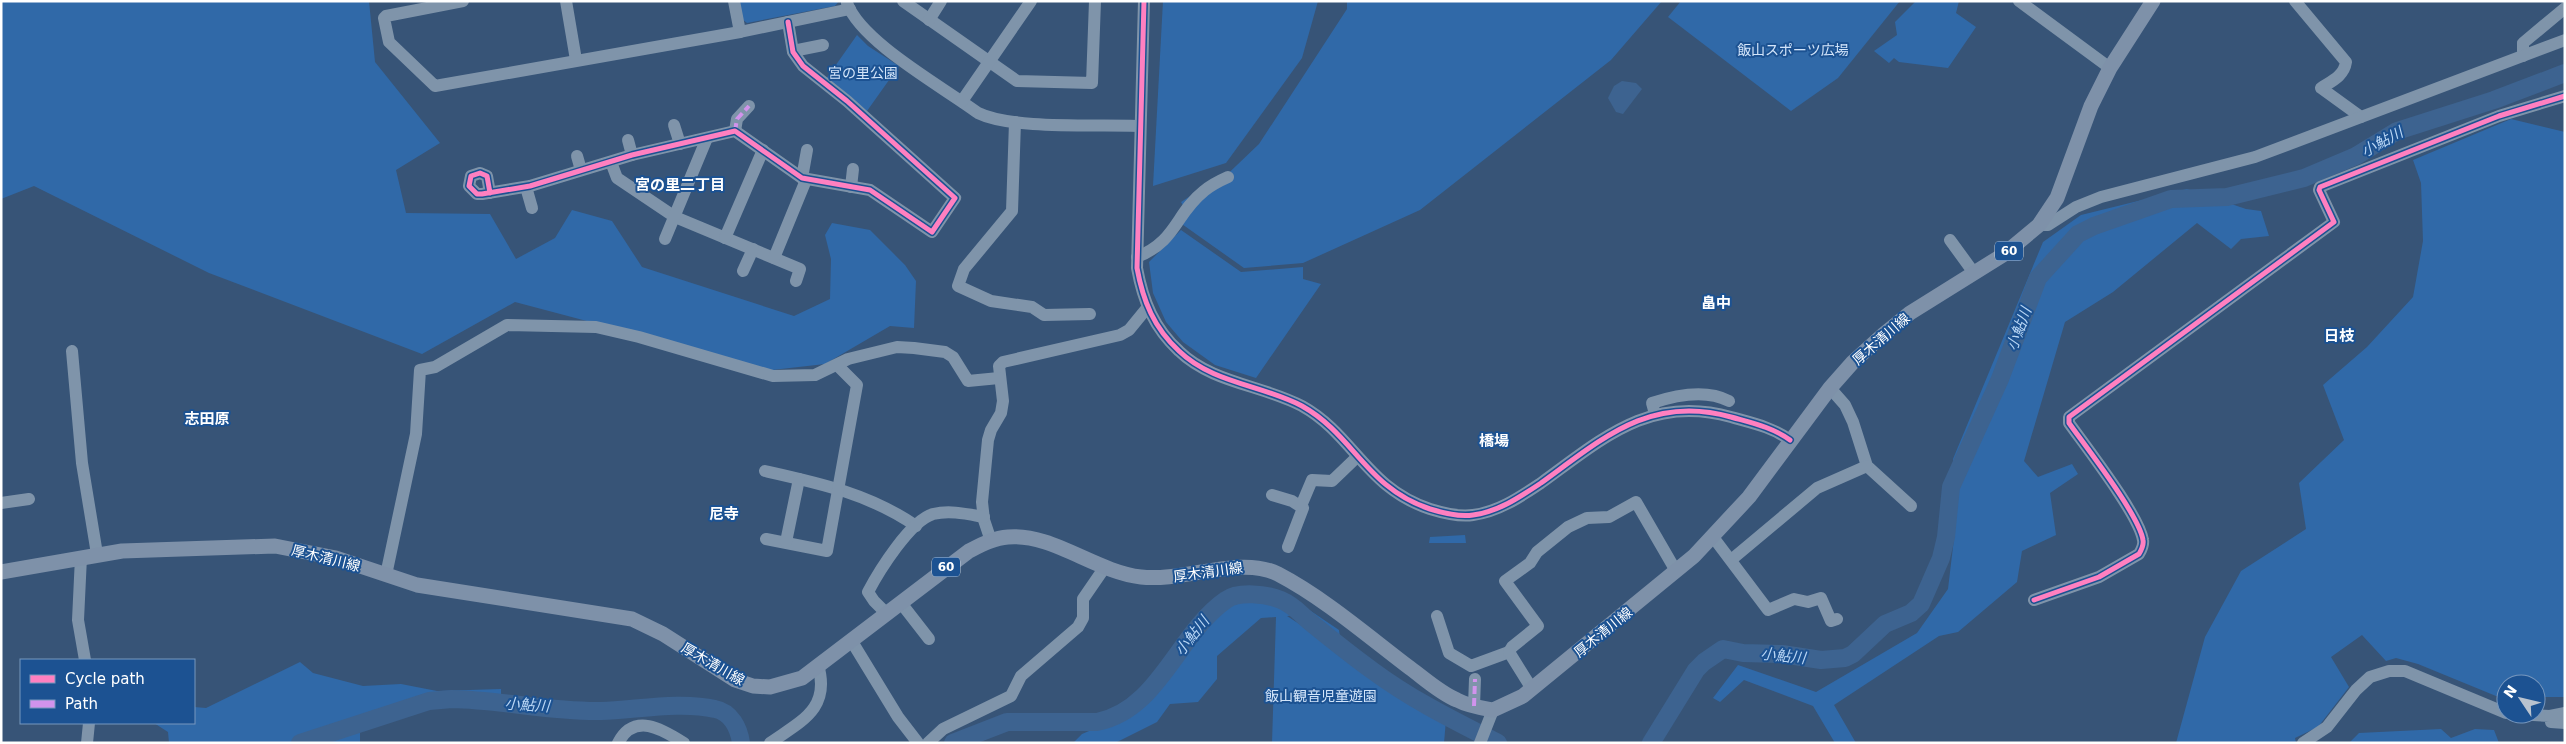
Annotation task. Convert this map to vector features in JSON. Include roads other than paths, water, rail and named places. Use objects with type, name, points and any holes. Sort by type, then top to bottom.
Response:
[{"type":"main road","name":"厚木清川線","points":[[1,572],[81,556],[152,548],[275,546],[336,558],[417,585],[632,619],[663,634],[735,680],[753,686],[770,687],[802,678],[959,557],[991,541],[1008,537],[1024,537],[1045,542],[1120,573],[1157,578],[1242,566],[1270,570],[1303,589],[1436,688],[1455,700],[1474,706],[1491,715],[1532,689],[1676,571],[1713,537],[1749,497],[1830,388],[1853,362],[1910,313],[2003,255],[2039,225],[2057,198],[2091,106],[2110,68],[2153,1]]},
{"type":"street","points":[[463,1],[386,16],[384,18],[389,42],[435,86],[740,32],[788,22],[848,5],[872,38],[991,119],[1014,122],[1140,126]]},
{"type":"street","points":[[566,1],[576,60]]},
{"type":"street","points":[[734,1],[740,32]]},
{"type":"street","points":[[903,1],[1017,80],[1092,82],[1095,1]]},
{"type":"street","points":[[929,20],[941,1]]},
{"type":"street","points":[[962,101],[1031,1]]},
{"type":"street","points":[[1144,1],[1137,257],[1140,282],[1147,308],[1163,334],[1179,352],[1192,362],[1219,376],[1302,406],[1344,442],[1390,490],[1409,502],[1443,513],[1472,516],[1494,510],[1522,496],[1613,432],[1633,421],[1655,414],[1685,411],[1722,414],[1764,426],[1790,440]]},
{"type":"street","points":[[2019,1],[2110,68]]},
{"type":"street","points":[[2294,1],[2346,62],[2345,69],[2340,75],[2321,88],[2361,117]]},
{"type":"street","points":[[2523,56],[2523,43],[2565,8]]},
{"type":"street","points":[[490,193],[526,187],[632,155],[734,131],[804,179],[870,190],[895,200],[932,232],[955,198],[847,101],[807,70],[793,51],[788,22]]},
{"type":"street","points":[[2039,225],[2048,225],[2076,207],[2101,197],[2256,157],[2565,40]]},
{"type":"street","points":[[793,51],[823,45]]},
{"type":"street","points":[[2034,600],[2099,577],[2139,554],[2143,549],[2143,539],[2136,520],[2069,422],[2069,417],[2334,222],[2319,190],[2320,187],[2499,116],[2565,96]]},
{"type":"street","points":[[734,131],[738,119],[749,106]]},
{"type":"street","points":[[1014,122],[1012,211],[964,269],[954,285],[991,301],[1032,307],[1044,316],[1066,312],[1090,314]]},
{"type":"street","points":[[674,125],[680,144]]},
{"type":"street","points":[[665,239],[707,138]]},
{"type":"street","points":[[628,140],[632,155]]},
{"type":"street","points":[[725,238],[763,150]]},
{"type":"street","points":[[774,258],[804,179],[807,150]]},
{"type":"street","points":[[577,156],[581,170]]},
{"type":"street","points":[[611,162],[617,178],[674,217],[800,269],[796,281]]},
{"type":"street","points":[[851,187],[854,169]]},
{"type":"street","points":[[1137,257],[1150,252],[1165,241],[1203,192],[1228,178]]},
{"type":"street","points":[[526,187],[532,208]]},
{"type":"street","points":[[1950,240],[1974,273]]},
{"type":"street","points":[[743,270],[753,249]]},
{"type":"street","points":[[991,541],[982,502],[988,440],[991,430],[1001,414],[1003,401],[999,366],[1003,362],[1120,335],[1130,330],[1147,308]]},
{"type":"street","points":[[386,575],[416,434],[420,370],[435,367],[508,325],[596,327],[639,337],[773,376],[815,375],[848,359],[897,347],[945,352],[953,357],[968,381],[999,378]]},
{"type":"street","points":[[72,350],[82,464],[87,481],[97,554]]},
{"type":"street","points":[[766,539],[827,551],[857,385],[837,366]]},
{"type":"street","points":[[1830,388],[1845,405],[1853,422],[1867,466],[1911,506]]},
{"type":"street","points":[[1655,414],[1652,403],[1668,398],[1716,394],[1729,401]]},
{"type":"street","points":[[1288,547],[1303,508],[1301,506],[1312,480],[1332,482],[1357,457]]},
{"type":"street","points":[[1731,560],[1817,488],[1867,466]]},
{"type":"street","points":[[765,471],[839,488],[864,497],[916,526]]},
{"type":"street","points":[[786,542],[799,478]]},
{"type":"street","points":[[1272,495],[1301,506]]},
{"type":"street","points":[[1,503],[29,499]]},
{"type":"street","points":[[1437,616],[1449,653],[1471,666],[1510,652],[1512,647],[1538,626],[1505,581],[1530,563],[1537,552],[1568,527],[1587,518],[1609,517],[1636,502],[1676,571]]},
{"type":"street","points":[[886,613],[868,592],[885,562],[916,526],[931,515],[953,512],[984,517]]},
{"type":"street","points":[[1713,537],[1768,610],[1794,599],[1808,602],[1821,598],[1832,621]]},
{"type":"street","points":[[81,556],[78,620],[85,659]]},
{"type":"street","points":[[928,743],[943,729],[1011,696],[1021,676],[1078,627],[1083,618],[1083,599],[1105,567]]},
{"type":"street","points":[[901,603],[928,639]]},
{"type":"street","points":[[851,640],[898,717],[918,743]]},
{"type":"street","points":[[1510,652],[1532,689]]},
{"type":"street","points":[[770,743],[808,717],[816,706],[823,682],[818,665]]},
{"type":"street","points":[[2302,743],[2327,727],[2356,690],[2370,677],[2389,671],[2405,671],[2414,674],[2496,709]]},
{"type":"street","points":[[1474,706],[1475,679]]},
{"type":"street","points":[[2546,716],[2565,713]]},
{"type":"street","points":[[1480,743],[1491,715]]},
{"type":"street","points":[[2550,716],[2551,722],[2565,723]]},
{"type":"street","points":[[87,743],[89,724]]},
{"type":"street","points":[[618,743],[623,733],[630,728],[640,726],[661,728],[684,743]]},
{"type":"waterway","name":"小鮎川","points":[[1651,743],[1696,670],[1723,649],[1743,653],[1782,654],[1821,660],[1845,658],[1853,654],[1885,624],[1911,613],[1921,604],[1941,558],[1946,537],[1951,487],[2000,379],[2038,278],[2078,234],[2094,226],[2171,199],[2227,197],[2304,178],[2356,156],[2397,131],[2494,100],[2565,73]]},
{"type":"waterway","name":"小鮎川","points":[[953,743],[1007,722],[1097,722],[1118,715],[1137,703],[1152,687],[1209,614],[1231,597],[1245,594],[1275,598],[1290,605],[1341,647],[1388,682],[1434,710],[1498,743]]},
{"type":"waterway","name":"小鮎川","points":[[300,743],[429,701],[452,699],[582,711],[673,706],[715,709],[726,713],[730,717],[736,726],[741,743]]},
{"type":"district","name":"宮の里二丁目","points":[[680,185]]},
{"type":"district","name":"畠中","points":[[1716,303]]},
{"type":"district","name":"日枝","points":[[2339,336]]},
{"type":"district","name":"志田原","points":[[207,419]]},
{"type":"district","name":"橋場","points":[[1494,441]]},
{"type":"district","name":"尼寺","points":[[724,514]]},
{"type":"park label","name":"飯山スポーツ広場","points":[[1793,50]]},
{"type":"park label","name":"宮の里公園","points":[[863,73]]},
{"type":"park label","name":"飯山観音児童遊園","points":[[1321,696]]}]
